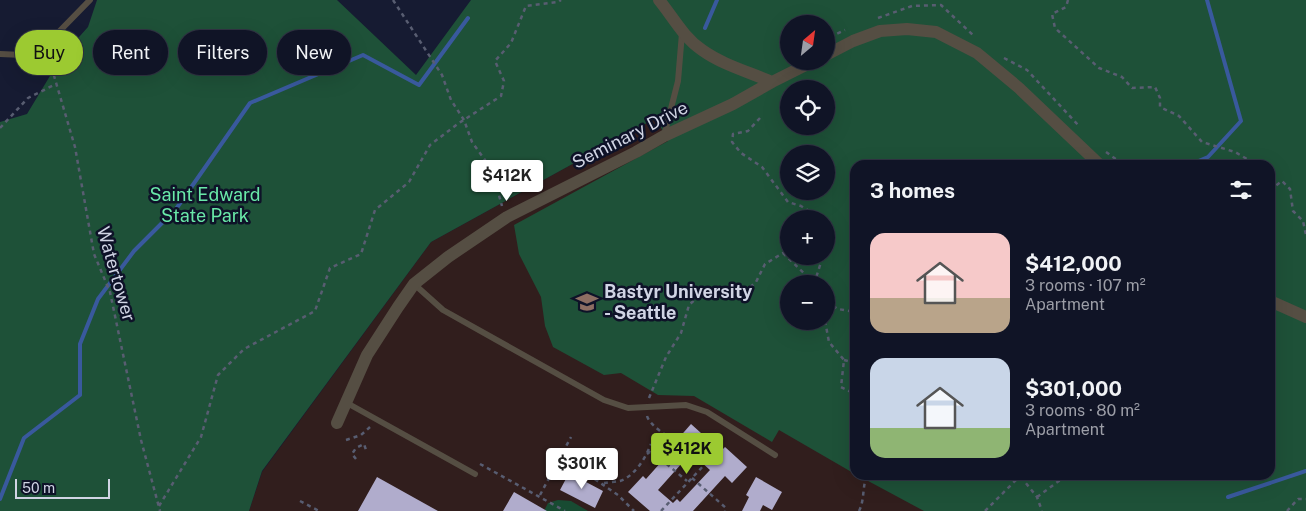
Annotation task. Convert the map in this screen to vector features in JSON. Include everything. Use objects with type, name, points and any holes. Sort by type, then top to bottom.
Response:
[{"type":"street","points":[[659,0],[682,32],[701,50],[723,63],[772,82]]},
{"type":"street","points":[[835,50],[880,31],[907,29],[936,32],[984,59],[1019,88],[1095,160]]},
{"type":"street","name":"Seminary Drive","points":[[337,424],[366,355],[414,284],[448,257],[507,217],[664,136],[733,104],[796,70]]},
{"type":"street","points":[[1275,303],[1306,317]]},
{"type":"lane","points":[[61,30],[90,0]]},
{"type":"lane","points":[[664,136],[678,81],[682,32]]},
{"type":"lane","points":[[0,54],[15,55]]},
{"type":"lane","points":[[414,284],[443,310],[604,400],[628,408],[686,405],[706,412],[776,455]]},
{"type":"lane","points":[[347,403],[475,474]]},
{"type":"path","points":[[393,0],[442,75],[451,100],[464,120],[472,142],[485,160],[495,181],[507,217]]},
{"type":"path","points":[[159,506],[200,437],[218,375],[244,349],[315,311],[330,268],[361,254],[375,210],[409,182],[430,145],[501,96],[504,82],[496,61],[511,43],[526,6],[558,2],[560,0]]},
{"type":"path","points":[[1068,0],[1066,7],[1052,14],[1055,28],[1099,68],[1122,77],[1132,88],[1154,87],[1160,98],[1160,107],[1179,116],[1202,142],[1226,149],[1247,160]]},
{"type":"path","name":"Watertower","points":[[54,75],[75,147],[94,254],[110,292],[141,440],[160,511]]},
{"type":"path","points":[[0,128],[28,98],[56,84]]},
{"type":"path","points":[[760,118],[748,131],[733,134],[732,142],[741,153],[762,167],[788,202],[807,210]]},
{"type":"path","points":[[1275,186],[1282,181],[1290,189],[1292,211],[1303,221],[1306,236]]},
{"type":"path","points":[[677,444],[664,432],[650,424],[647,418],[647,408],[656,376],[680,333],[688,305],[699,296],[748,290],[756,282],[765,264],[780,255]]},
{"type":"path","points":[[795,265],[805,275]]},
{"type":"path","points":[[835,307],[850,311]]},
{"type":"path","points":[[827,330],[829,342],[844,360],[850,362]]},
{"type":"path","points":[[844,360],[841,387],[850,392]]},
{"type":"path","points":[[346,440],[361,436],[370,427]]},
{"type":"path","points":[[540,496],[571,438]]},
{"type":"path","points":[[356,459],[352,454],[356,448],[364,444],[366,450]]},
{"type":"path","points":[[604,483],[629,476],[645,456],[651,444]]},
{"type":"path","points":[[577,448],[576,463],[583,471],[604,483],[634,511]]},
{"type":"path","points":[[645,456],[650,452],[657,456],[687,481]]},
{"type":"path","points":[[661,511],[687,481],[707,462]]},
{"type":"path","points":[[480,464],[565,511]]},
{"type":"path","points":[[692,478],[724,510]]},
{"type":"path","points":[[859,511],[863,504],[864,480]]},
{"type":"path","points":[[985,511],[1015,480]]},
{"type":"path","points":[[1024,480],[1038,497],[1042,511]]},
{"type":"path","points":[[1038,497],[1060,480]]},
{"type":"path","points":[[1287,511],[1298,499],[1306,499]]},
{"type":"path","points":[[300,501],[319,511]]},
{"type":"shaded area","name":"Bastyr University - Seattle","points":[[656,118],[692,186],[780,147],[780,200],[835,200],[835,145],[784,145],[806,135],[833,135],[851,160],[850,480],[1275,480],[1306,511],[249,511],[262,472],[431,242]]},
{"type":"green space","name":"Saint Edward State Park","points":[[97,0],[337,0],[416,75],[471,0],[1306,0],[1306,511],[924,511],[866,480],[1275,480],[1275,160],[850,160],[850,471],[779,430],[772,442],[694,396],[658,395],[621,373],[604,375],[553,347],[545,326],[541,297],[519,254],[514,225],[668,141],[656,118],[431,242],[262,471],[249,511],[0,511],[0,122],[27,114],[51,75],[83,75],[83,33],[88,27]]},
{"type":"green space","points":[[558,500],[571,501],[588,511],[544,511],[548,503]]},
{"type":"building","points":[[691,424],[721,451],[725,447],[747,467],[732,483],[725,476],[693,511],[650,511],[628,492],[643,476],[646,479],[679,442],[677,440]],"holes":[[[691,453],[710,470],[680,502],[677,499],[673,503],[658,490]]]},
{"type":"building","points":[[569,473],[603,491],[595,508],[560,490]]},
{"type":"building","points":[[377,477],[438,511],[358,511]]},
{"type":"building","points":[[756,477],[782,492],[772,510],[763,505],[760,511],[742,511],[749,497],[746,495]]},
{"type":"building","points":[[514,492],[547,511],[503,511]]},
{"type":"waterway","points":[[705,28],[717,0]]},
{"type":"waterway","points":[[1201,160],[1208,157],[1241,121],[1207,0]]},
{"type":"waterway","points":[[0,499],[24,438],[80,395],[80,344],[98,299],[134,251],[176,209],[250,103],[363,55],[419,85],[468,18]]},
{"type":"waterway","points":[[1228,497],[1306,471]]},
{"type":"place","name":"Bastyr University - Seattle","points":[[587,302]]}]
